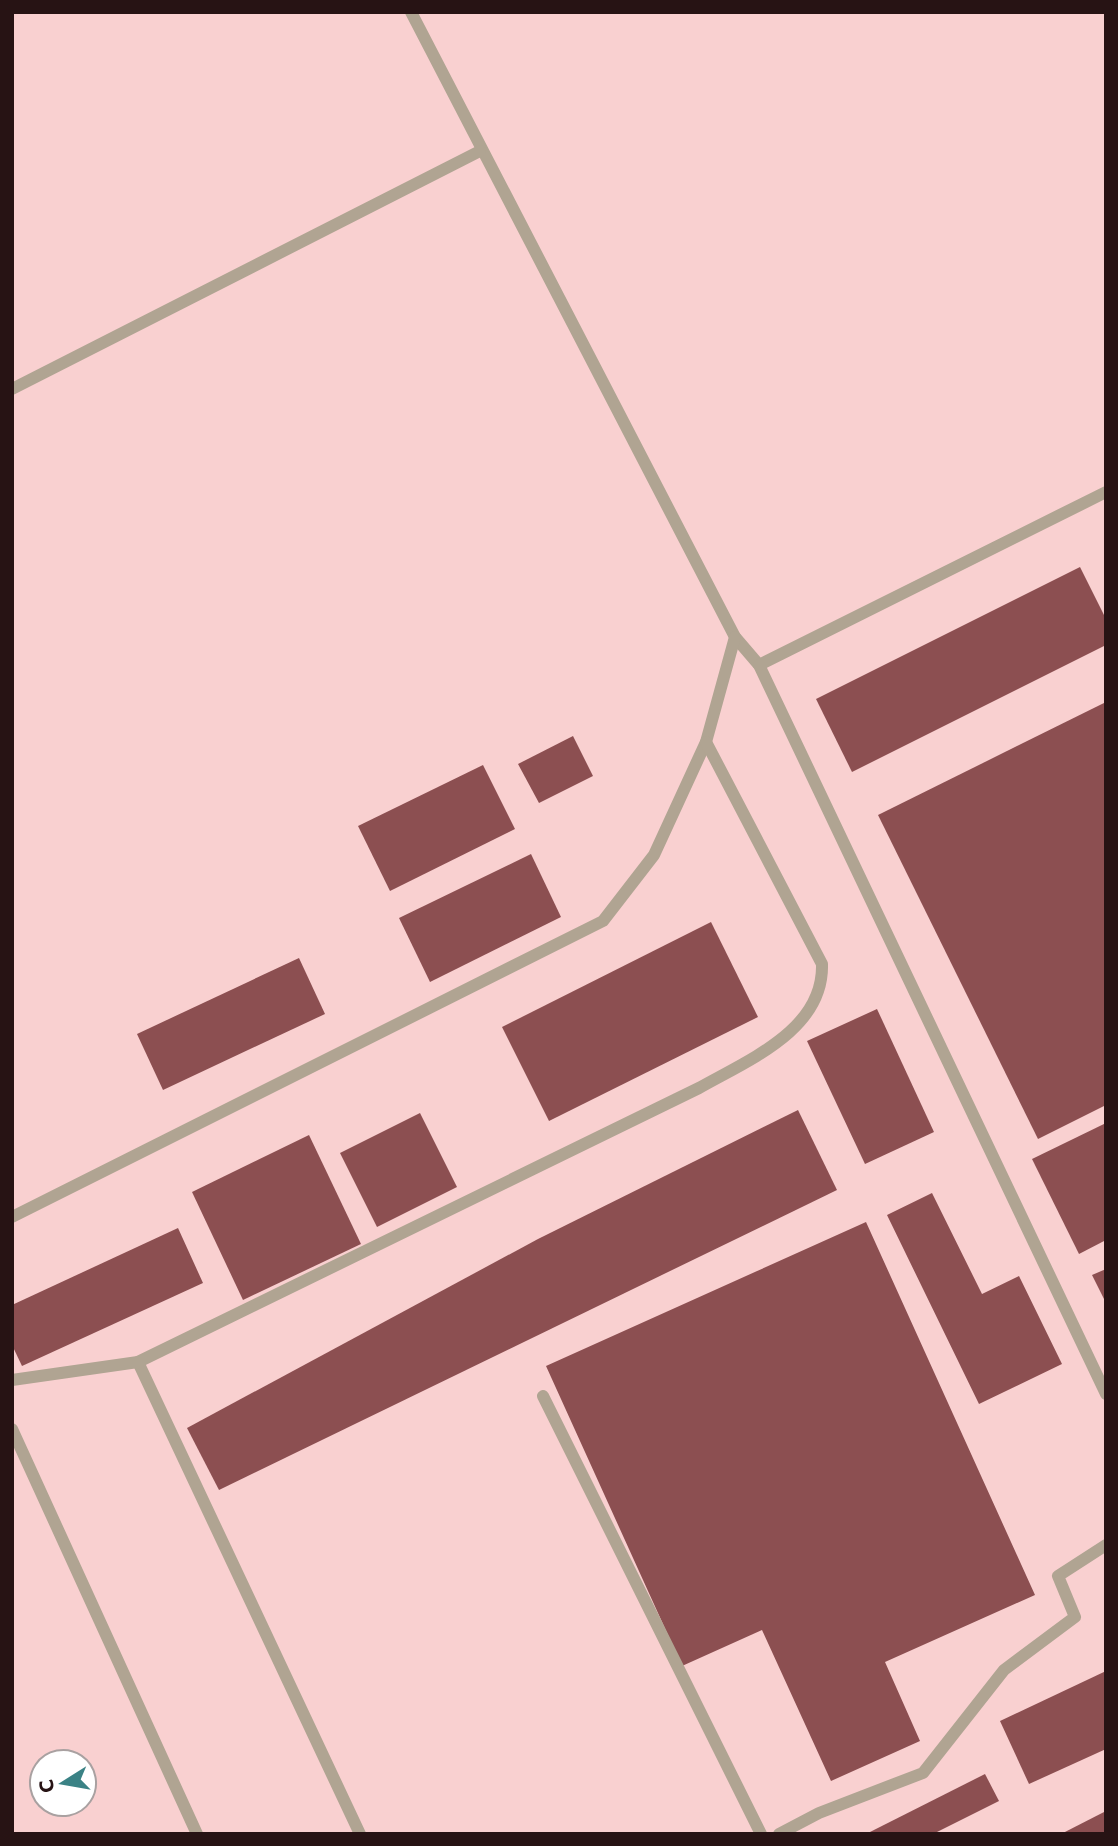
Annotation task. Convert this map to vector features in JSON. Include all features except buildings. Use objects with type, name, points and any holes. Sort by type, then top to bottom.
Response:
[{"type":"lane","points":[[411,12],[480,151],[735,637],[759,665],[1106,1394]]},
{"type":"lane","points":[[12,389],[480,151]]},
{"type":"lane","points":[[759,665],[1106,492]]},
{"type":"lane","points":[[12,1217],[603,921],[635,884],[654,855],[706,742],[735,637]]},
{"type":"lane","points":[[12,1380],[138,1362],[699,1088],[769,1048],[811,1011],[822,983],[822,964],[706,742]]},
{"type":"lane","points":[[138,1362],[360,1834]]},
{"type":"lane","points":[[543,1396],[761,1834]]},
{"type":"lane","points":[[12,1429],[197,1834]]},
{"type":"lane","points":[[779,1834],[819,1813],[923,1773],[1004,1671],[1075,1616],[1058,1576],[1106,1545]]},
{"type":"shaded area","points":[[12,12],[1106,12],[1106,1834],[12,1834]]}]
